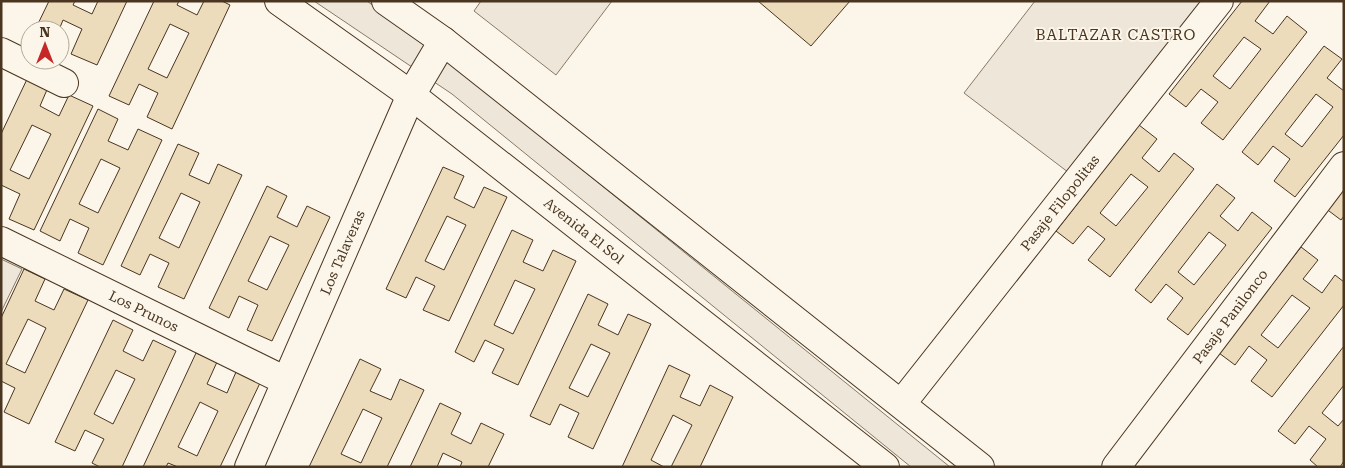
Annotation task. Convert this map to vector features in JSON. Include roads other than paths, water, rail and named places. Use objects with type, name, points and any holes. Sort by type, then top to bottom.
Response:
[{"type":"street","name":"Avenida El Sol","points":[[279,1],[411,95],[885,467]]},
{"type":"street","points":[[386,1],[443,41],[902,403],[980,467]]},
{"type":"street","name":"Pasaje Filopolitas","points":[[902,403],[1219,1]]},
{"type":"street","name":"Los Talaveras","points":[[249,467],[411,95],[443,41]]},
{"type":"street","points":[[1,52],[64,83]]},
{"type":"street","name":"Pasaje Panilonco","points":[[1116,467],[1344,166]]},
{"type":"street","name":"Los Prunos","points":[[1,240],[286,381]]},
{"type":"district","name":"BALTAZAR CASTRO","points":[[1116,35]]}]
